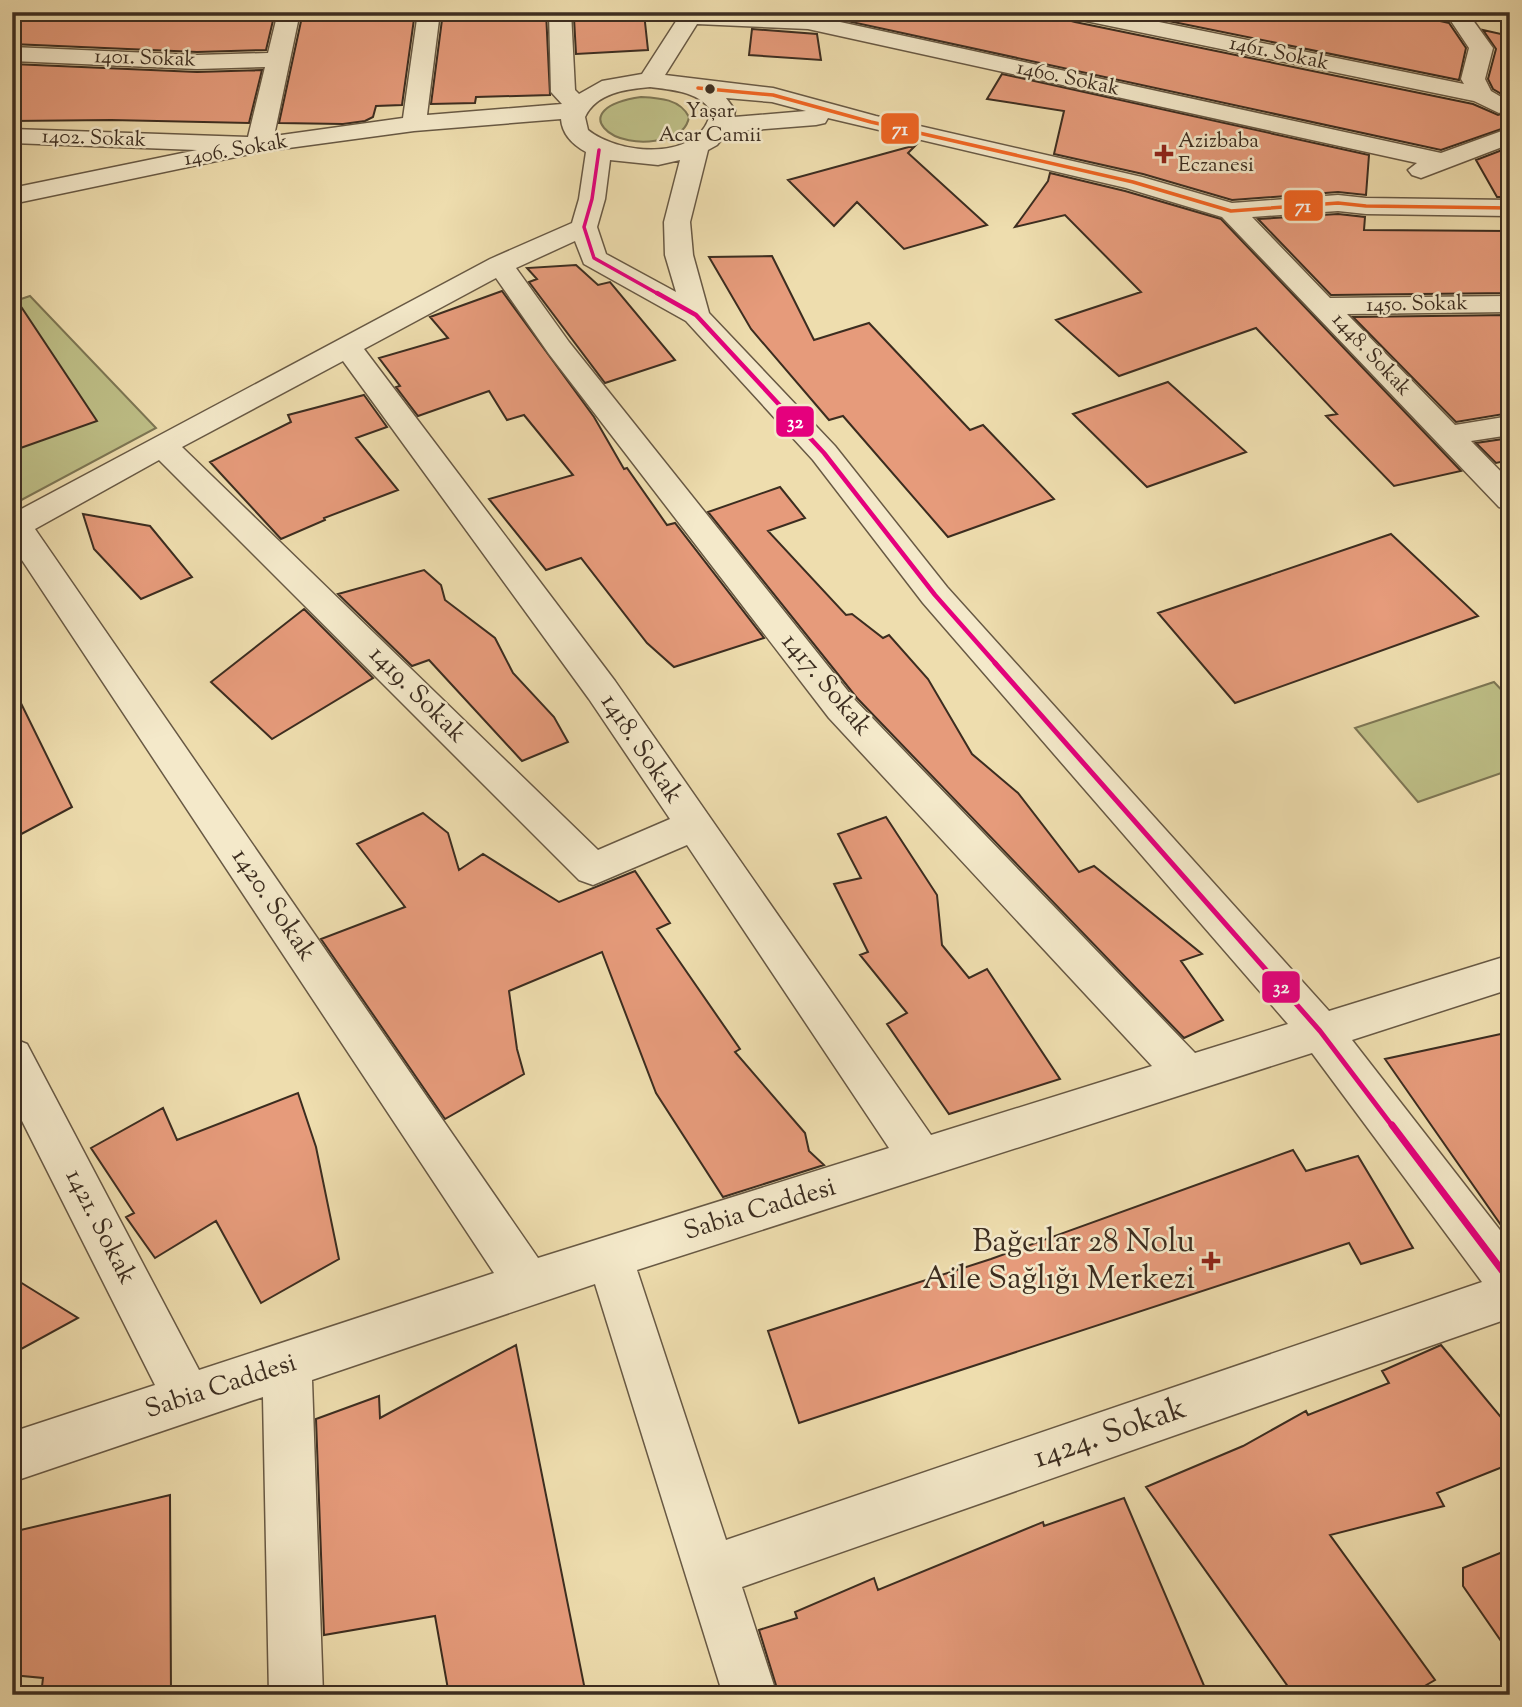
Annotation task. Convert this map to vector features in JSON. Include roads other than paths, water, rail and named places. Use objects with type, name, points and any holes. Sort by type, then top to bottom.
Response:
[{"type":"street","points":[[259,145],[289,12]]},
{"type":"street","points":[[414,124],[429,12]]},
{"type":"street","points":[[560,12],[563,92],[577,108]]},
{"type":"street","name":"1461. Sokak","points":[[1076,12],[1482,95],[1510,112]]},
{"type":"street","points":[[1456,12],[1490,46],[1473,79],[1482,95]]},
{"type":"street","points":[[650,80],[690,15]]},
{"type":"street","points":[[690,15],[693,87]]},
{"type":"street","name":"1460. Sokak","points":[[690,15],[798,17],[1443,162]]},
{"type":"street","name":"1401. Sokak","points":[[12,54],[197,62],[279,60]]},
{"type":"street","points":[[594,258],[584,227],[592,199],[590,145],[573,128],[572,117],[590,96],[607,88],[650,80],[773,95],[871,122],[1133,182],[1231,211],[1338,203],[1366,206],[1510,208]]},
{"type":"street","points":[[693,87],[721,105],[725,115],[724,125],[714,138],[696,148],[677,222],[679,255],[696,315]]},
{"type":"street","name":"1406. Sokak","points":[[12,196],[259,145],[414,124],[577,108]]},
{"type":"street","points":[[724,125],[804,117],[871,122]]},
{"type":"street","name":"1406. Sokak","points":[[462,121],[590,145],[622,156],[647,158],[696,148]]},
{"type":"street","points":[[1338,203],[1510,135]]},
{"type":"street","name":"1402. Sokak","points":[[12,136],[259,145]]},
{"type":"street","name":"1448. Sokak","points":[[1231,211],[1510,500]]},
{"type":"street","points":[[14,527],[162,444],[348,348],[500,265],[584,227]]},
{"type":"street","points":[[500,265],[594,258],[696,315],[824,453],[936,595],[1320,1031],[1510,1281]]},
{"type":"street","name":"1417. Sokak","points":[[500,265],[559,348],[842,709],[1188,1075]]},
{"type":"street","name":"1450. Sokak","points":[[1325,306],[1510,304]]},
{"type":"street","name":"1418. Sokak","points":[[348,348],[601,690],[922,1159]]},
{"type":"street","points":[[1447,436],[1510,425]]},
{"type":"street","name":"1419. Sokak","points":[[162,444],[593,869],[694,825]]},
{"type":"street","name":"1420. Sokak","points":[[14,527],[529,1284]]},
{"type":"street","name":"Sabia Caddesi","points":[[12,1457],[610,1257],[1510,972]]},
{"type":"street","name":"1421. Sokak","points":[[12,1058],[187,1397]]},
{"type":"street","points":[[610,1257],[750,1695]]},
{"type":"street","name":"1424. Sokak","points":[[710,1572],[1510,1295]]},
{"type":"street","points":[[287,1365],[296,1695]]},
{"type":"place","name":"Yaşar Acar Camii","points":[[710,89]]},
{"type":"place","name":"Azizbaba Eczanesi","points":[[1164,154]]},
{"type":"place","name":"Bağcılar 28 Nolu Aile Sağlığı Merkezi","points":[[1211,1261]]}]
